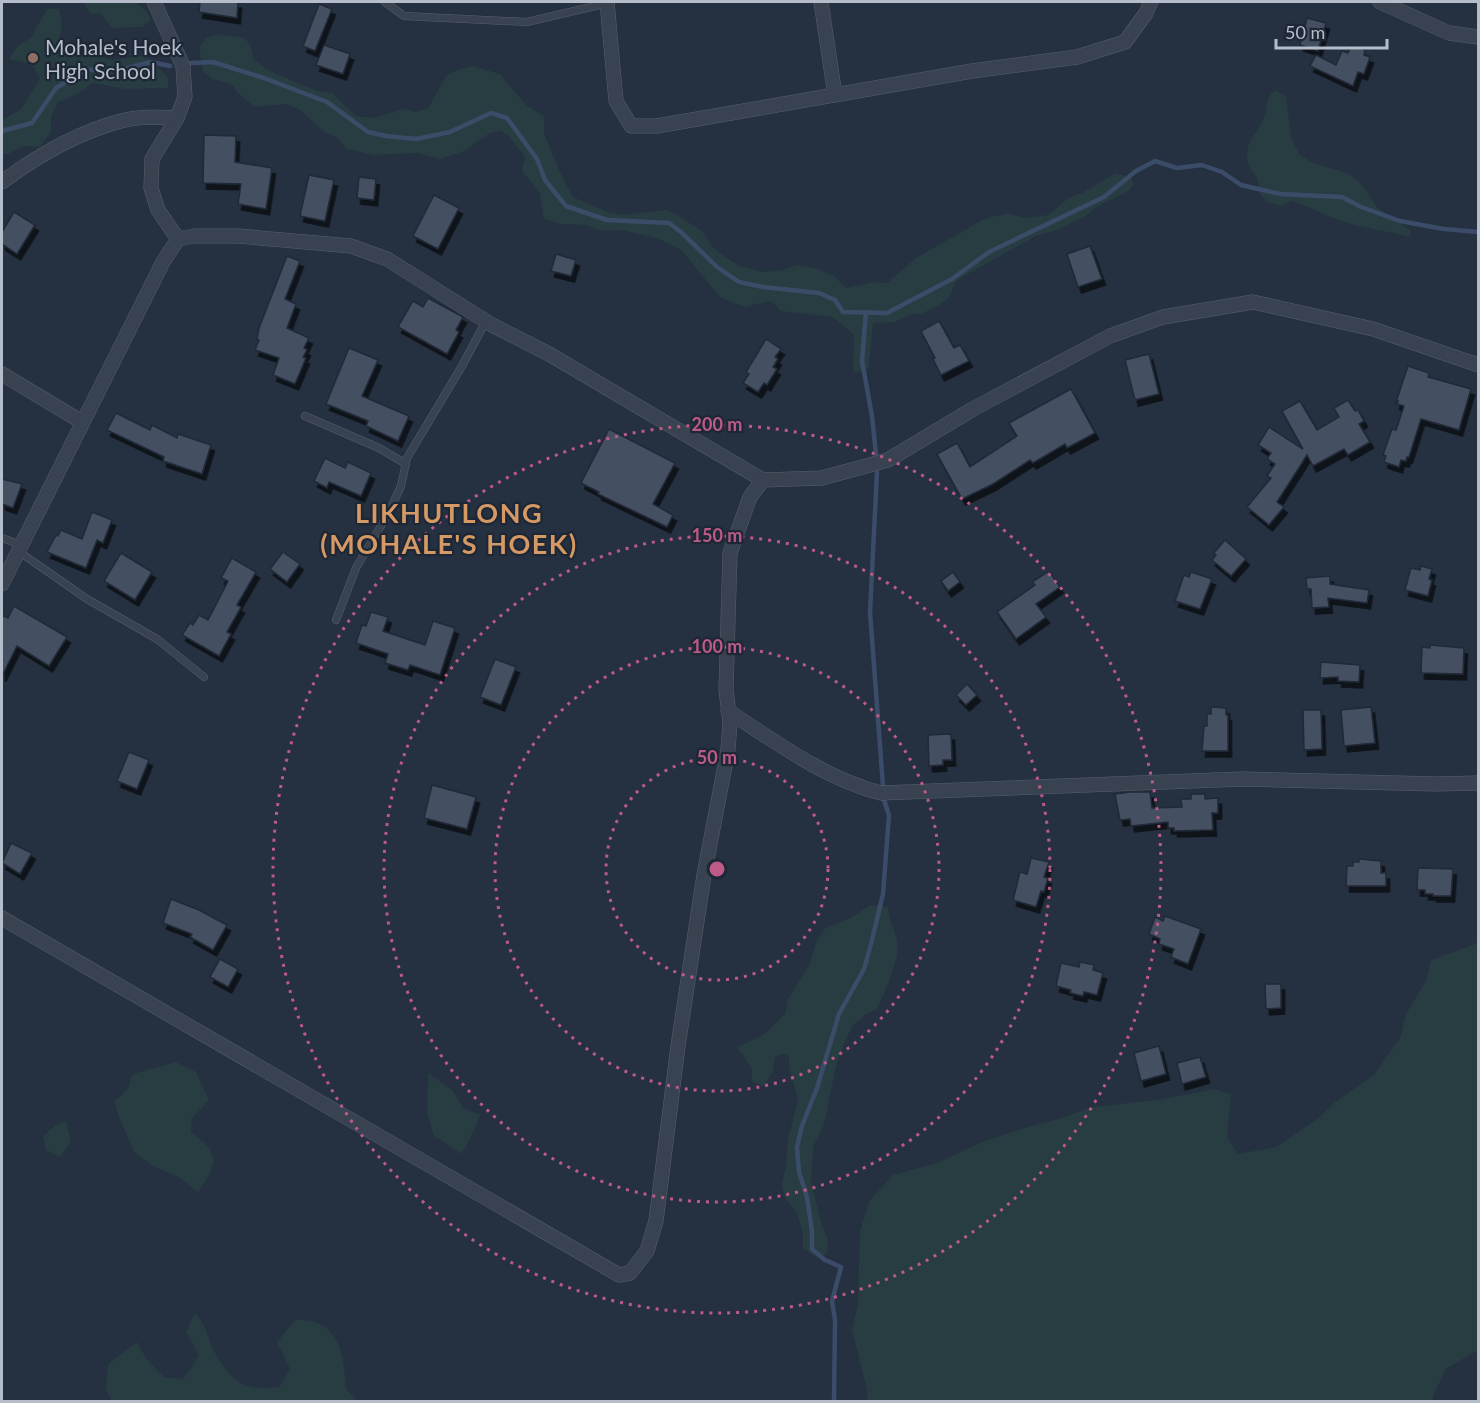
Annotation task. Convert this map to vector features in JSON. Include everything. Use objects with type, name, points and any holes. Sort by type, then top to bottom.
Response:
[{"type":"street","points":[[154,2],[183,66],[185,97],[177,118],[152,159],[151,188],[158,210],[178,239]]},
{"type":"street","points":[[607,2],[616,101],[631,126],[657,126],[972,71],[1077,57],[1125,42],[1146,13],[1151,2]]},
{"type":"street","points":[[821,2],[836,95]]},
{"type":"street","points":[[1380,2],[1449,33],[1479,37]]},
{"type":"street","points":[[2,182],[81,135],[123,120],[152,117],[177,118]]},
{"type":"street","points":[[2,584],[153,282],[178,239],[194,236],[238,236],[351,246],[387,259],[486,321],[549,354],[763,480],[822,478],[888,460],[973,409],[1110,336],[1163,317],[1253,302],[1373,328],[1479,365]]},
{"type":"street","points":[[2,374],[82,422]]},
{"type":"street","points":[[2,918],[608,1269],[619,1275],[630,1273],[647,1251],[656,1221],[678,1047],[702,887],[728,750],[730,723],[726,689],[730,553],[750,497],[763,480]]},
{"type":"street","points":[[728,711],[788,751],[859,787],[881,793],[1242,779],[1479,783]]},
{"type":"lane","points":[[385,2],[404,16],[527,22],[607,2]]},
{"type":"lane","points":[[336,620],[356,568],[388,514],[401,486],[407,458],[486,321]]},
{"type":"lane","points":[[305,416],[379,448],[406,464]]},
{"type":"lane","points":[[2,538],[87,599],[157,639],[204,677]]},
{"type":"green space","points":[[83,2],[136,2],[148,13],[151,21],[142,27],[112,28],[101,14],[90,13]]},
{"type":"green space","points":[[47,9],[59,9],[62,24],[59,41],[66,52],[113,60],[145,55],[168,77],[168,88],[124,89],[93,83],[76,95],[58,102],[51,117],[51,132],[40,147],[24,146],[8,154],[2,154],[2,120],[21,109],[40,79],[32,64],[9,59],[17,47],[31,37]]},
{"type":"green space","points":[[217,34],[245,38],[251,47],[253,58],[266,69],[317,91],[332,93],[356,116],[372,118],[404,109],[416,112],[428,108],[446,76],[457,70],[473,66],[500,74],[526,105],[544,116],[544,133],[573,197],[607,212],[624,215],[666,210],[703,232],[714,249],[739,266],[764,272],[783,270],[797,265],[815,268],[834,276],[846,288],[874,282],[887,283],[916,258],[984,219],[1008,213],[1024,218],[1048,215],[1070,197],[1082,193],[1116,173],[1131,178],[1134,184],[1129,191],[1100,205],[1085,216],[1057,230],[1036,236],[957,280],[949,297],[938,306],[895,322],[873,323],[869,366],[866,370],[855,373],[853,370],[854,335],[833,317],[781,311],[771,301],[745,307],[721,298],[680,249],[656,238],[621,230],[602,231],[586,225],[560,224],[544,219],[540,193],[522,171],[525,157],[509,136],[501,131],[490,133],[465,151],[440,159],[417,153],[375,155],[347,149],[338,138],[323,131],[299,109],[285,104],[254,107],[231,84],[212,79],[203,71],[199,47],[206,38]]},
{"type":"green space","points":[[1275,90],[1286,96],[1291,137],[1299,154],[1311,162],[1347,173],[1361,183],[1377,207],[1411,231],[1410,237],[1338,220],[1292,201],[1281,206],[1267,202],[1259,193],[1258,181],[1247,160],[1247,149],[1263,120],[1269,97]]},
{"type":"green space","points":[[871,905],[888,907],[897,939],[897,954],[876,1010],[868,1013],[853,1025],[844,1044],[836,1066],[824,1125],[813,1147],[811,1181],[822,1226],[828,1239],[827,1253],[817,1258],[803,1248],[803,1233],[797,1213],[785,1198],[782,1184],[788,1139],[798,1099],[789,1068],[789,1056],[781,1054],[775,1057],[773,1071],[764,1086],[752,1082],[752,1069],[737,1047],[765,1034],[785,1014],[788,999],[809,965],[816,943],[824,929],[850,918]]},
{"type":"green space","points":[[1478,943],[1478,1350],[1446,1369],[1432,1398],[1435,1401],[866,1401],[868,1394],[852,1329],[858,1303],[860,1231],[870,1200],[893,1175],[937,1163],[982,1142],[1092,1107],[1156,1100],[1215,1089],[1231,1094],[1227,1137],[1238,1154],[1276,1147],[1374,1075],[1401,1036],[1406,1014],[1426,981],[1431,960]]},
{"type":"green space","points":[[176,1062],[196,1072],[209,1100],[192,1118],[191,1132],[209,1147],[214,1160],[209,1175],[198,1192],[177,1176],[154,1167],[134,1152],[118,1115],[115,1101],[127,1090],[133,1074]]},
{"type":"green space","points":[[428,1073],[453,1091],[463,1108],[480,1115],[462,1154],[434,1136],[427,1114]]},
{"type":"green space","points":[[66,1121],[71,1142],[60,1157],[46,1150],[43,1136],[56,1125]]},
{"type":"green space","points":[[195,1313],[203,1323],[214,1351],[226,1370],[248,1386],[267,1388],[279,1387],[290,1369],[277,1342],[296,1319],[320,1324],[334,1336],[338,1344],[343,1361],[346,1389],[358,1401],[112,1401],[106,1390],[108,1364],[137,1342],[146,1358],[164,1377],[183,1379],[199,1355],[186,1332]]},
{"type":"building","points":[[200,2],[238,2],[237,18],[199,12]]},
{"type":"building","points":[[319,4],[332,9],[315,51],[303,46]]},
{"type":"building","points":[[1307,18],[1326,23],[1318,51],[1300,45]]},
{"type":"building","points":[[324,45],[350,54],[343,74],[316,65]]},
{"type":"building","points":[[1351,45],[1365,50],[1364,55],[1370,57],[1364,74],[1358,72],[1353,86],[1310,66],[1316,55],[1336,65],[1342,51],[1348,53]]},
{"type":"building","points":[[204,135],[236,136],[235,162],[272,168],[266,209],[238,204],[241,184],[203,183]]},
{"type":"building","points":[[309,175],[334,180],[325,221],[300,216]]},
{"type":"building","points":[[359,177],[376,179],[374,200],[357,198]]},
{"type":"building","points":[[434,195],[459,208],[438,249],[413,236]]},
{"type":"building","points":[[14,212],[35,225],[17,254],[2,244],[2,232]]},
{"type":"building","points":[[1090,246],[1102,279],[1078,287],[1067,254]]},
{"type":"building","points":[[556,254],[576,260],[571,276],[551,271]]},
{"type":"building","points":[[287,256],[300,261],[285,299],[296,304],[287,328],[309,338],[304,348],[307,350],[303,357],[306,358],[295,384],[273,375],[279,358],[255,350],[259,340],[257,339],[259,328]]},
{"type":"building","points":[[428,298],[463,317],[456,330],[459,332],[447,354],[398,327],[413,301],[423,307]]},
{"type":"building","points":[[939,321],[954,348],[960,345],[969,361],[941,375],[921,331]]},
{"type":"building","points":[[766,339],[781,349],[775,357],[778,359],[773,367],[777,369],[767,385],[764,383],[758,392],[743,383],[749,374],[746,372]]},
{"type":"building","points":[[349,348],[378,360],[362,396],[409,416],[398,441],[366,426],[368,421],[326,404]]},
{"type":"building","points":[[1149,354],[1159,394],[1135,400],[1125,360]]},
{"type":"building","points":[[1408,366],[1429,373],[1428,377],[1471,389],[1459,430],[1421,419],[1409,457],[1406,461],[1401,460],[1399,467],[1384,462],[1386,456],[1383,455],[1392,429],[1396,430],[1404,406],[1396,402]]},
{"type":"building","points":[[1071,389],[1095,433],[1067,448],[1065,444],[1033,463],[1030,460],[993,484],[962,499],[937,454],[957,443],[970,467],[1017,436],[1009,423]]},
{"type":"building","points":[[1348,400],[1355,411],[1358,410],[1364,421],[1359,424],[1370,442],[1348,455],[1344,449],[1313,466],[1307,455],[1277,502],[1284,507],[1269,525],[1247,507],[1271,478],[1267,476],[1275,464],[1267,459],[1271,453],[1258,445],[1269,427],[1303,449],[1282,411],[1300,401],[1317,430],[1339,417],[1334,408]]},
{"type":"building","points":[[116,413],[150,430],[152,425],[177,438],[178,434],[211,445],[202,474],[163,461],[164,457],[107,430]]},
{"type":"building","points":[[609,429],[675,463],[653,504],[673,515],[667,527],[598,494],[599,492],[581,483]]},
{"type":"building","points":[[325,458],[345,468],[348,462],[371,473],[361,496],[329,482],[327,488],[314,481]]},
{"type":"building","points":[[2,479],[22,484],[13,508],[2,504]]},
{"type":"building","points":[[92,512],[112,520],[103,543],[97,540],[86,568],[47,552],[61,530],[82,539]]},
{"type":"building","points":[[1225,540],[1246,559],[1231,576],[1212,560],[1216,555],[1214,553]]},
{"type":"building","points":[[283,552],[300,564],[287,582],[270,569]]},
{"type":"building","points":[[121,553],[152,572],[135,600],[104,581]]},
{"type":"building","points":[[232,558],[256,572],[237,605],[241,607],[227,632],[231,634],[219,656],[182,635],[190,623],[193,625],[199,615],[208,620],[228,581],[221,578]]},
{"type":"building","points":[[1421,566],[1432,569],[1428,596],[1405,590],[1411,568],[1420,570]]},
{"type":"building","points":[[1049,571],[1060,587],[1036,604],[1046,617],[1016,639],[997,612],[1035,585],[1032,582]]},
{"type":"building","points":[[953,572],[960,582],[948,591],[941,581]]},
{"type":"building","points":[[1191,572],[1212,579],[1200,609],[1175,601],[1184,575],[1189,577]]},
{"type":"building","points":[[1330,576],[1330,584],[1369,590],[1367,603],[1328,598],[1329,607],[1312,608],[1311,589],[1307,589],[1306,578]]},
{"type":"building","points":[[14,606],[67,637],[49,666],[17,646],[2,676],[2,615],[8,618]]},
{"type":"building","points":[[371,612],[388,617],[383,631],[425,645],[433,621],[455,628],[440,675],[410,665],[408,670],[385,663],[388,654],[356,643],[362,625],[366,626]]},
{"type":"building","points":[[1430,645],[1464,648],[1463,674],[1421,673],[1422,647],[1430,648]]},
{"type":"building","points":[[495,659],[516,667],[501,705],[480,697]]},
{"type":"building","points":[[1321,662],[1360,665],[1359,682],[1338,681],[1338,677],[1320,678]]},
{"type":"building","points":[[967,684],[977,695],[966,705],[956,695]]},
{"type":"building","points":[[1211,707],[1226,708],[1228,751],[1202,751],[1204,726],[1207,726],[1207,714],[1211,714]]},
{"type":"building","points":[[1371,707],[1375,743],[1344,746],[1341,710]]},
{"type":"building","points":[[1303,710],[1321,710],[1322,749],[1304,750]]},
{"type":"building","points":[[951,734],[952,760],[943,760],[943,765],[929,766],[928,735]]},
{"type":"building","points":[[129,752],[149,760],[137,789],[117,781]]},
{"type":"building","points":[[432,785],[476,797],[467,829],[424,818]]},
{"type":"building","points":[[1150,792],[1152,808],[1182,807],[1181,799],[1191,799],[1191,794],[1205,794],[1205,799],[1218,798],[1218,813],[1212,813],[1213,830],[1174,831],[1174,828],[1168,828],[1168,822],[1131,826],[1130,819],[1120,820],[1115,794]]},
{"type":"building","points":[[11,843],[32,853],[20,874],[2,863]]},
{"type":"building","points":[[1031,858],[1049,862],[1044,877],[1048,878],[1044,892],[1041,891],[1036,907],[1013,900],[1020,872],[1027,874]]},
{"type":"building","points":[[1359,859],[1381,861],[1381,873],[1386,873],[1386,886],[1346,886],[1347,866],[1353,866],[1353,862],[1359,862]]},
{"type":"building","points":[[1418,868],[1453,869],[1451,896],[1433,896],[1433,894],[1425,894],[1425,890],[1417,890]]},
{"type":"building","points":[[171,899],[199,910],[227,925],[213,950],[190,937],[192,934],[163,923]]},
{"type":"building","points":[[1165,916],[1201,929],[1188,964],[1171,957],[1174,949],[1159,944],[1160,939],[1149,934],[1155,917],[1163,921]]},
{"type":"building","points":[[220,959],[238,969],[228,987],[210,977]]},
{"type":"building","points":[[1080,962],[1094,965],[1093,970],[1103,973],[1097,995],[1084,992],[1083,996],[1056,986],[1061,963],[1079,967]]},
{"type":"building","points":[[1265,984],[1281,984],[1281,1008],[1266,1009]]},
{"type":"building","points":[[1159,1046],[1166,1074],[1141,1081],[1134,1053]]},
{"type":"building","points":[[1200,1057],[1206,1077],[1182,1084],[1177,1063]]},
{"type":"waterway","points":[[2,131],[32,123],[56,88],[85,70],[124,69],[151,62],[170,66]]},
{"type":"waterway","points":[[191,63],[213,62],[264,78],[327,102],[368,132],[386,136],[416,139],[450,132],[491,113],[507,118],[537,159],[545,180],[566,206],[607,220],[669,223],[717,267],[739,282],[819,293],[835,300],[843,312],[887,313],[952,279],[989,252],[1104,197],[1136,171],[1155,161],[1177,168],[1202,165],[1222,172],[1241,185],[1280,194],[1342,197],[1361,207],[1400,221],[1478,232]]},
{"type":"waterway","points":[[866,312],[862,361],[876,454]]},
{"type":"waterway","points":[[877,472],[870,612],[883,786]]},
{"type":"waterway","points":[[834,1402],[835,1320],[832,1301],[841,1267],[825,1260],[812,1249],[812,1231],[807,1197],[799,1172],[797,1147],[839,1014],[864,969],[871,944],[883,894],[889,815],[884,800]]},
{"type":"place","name":"Mohale's Hoek High School","points":[[33,58]]},
{"type":"district","name":"LIKHUTLONG (MOHALE'S HOEK)","points":[[449,528]]}]
